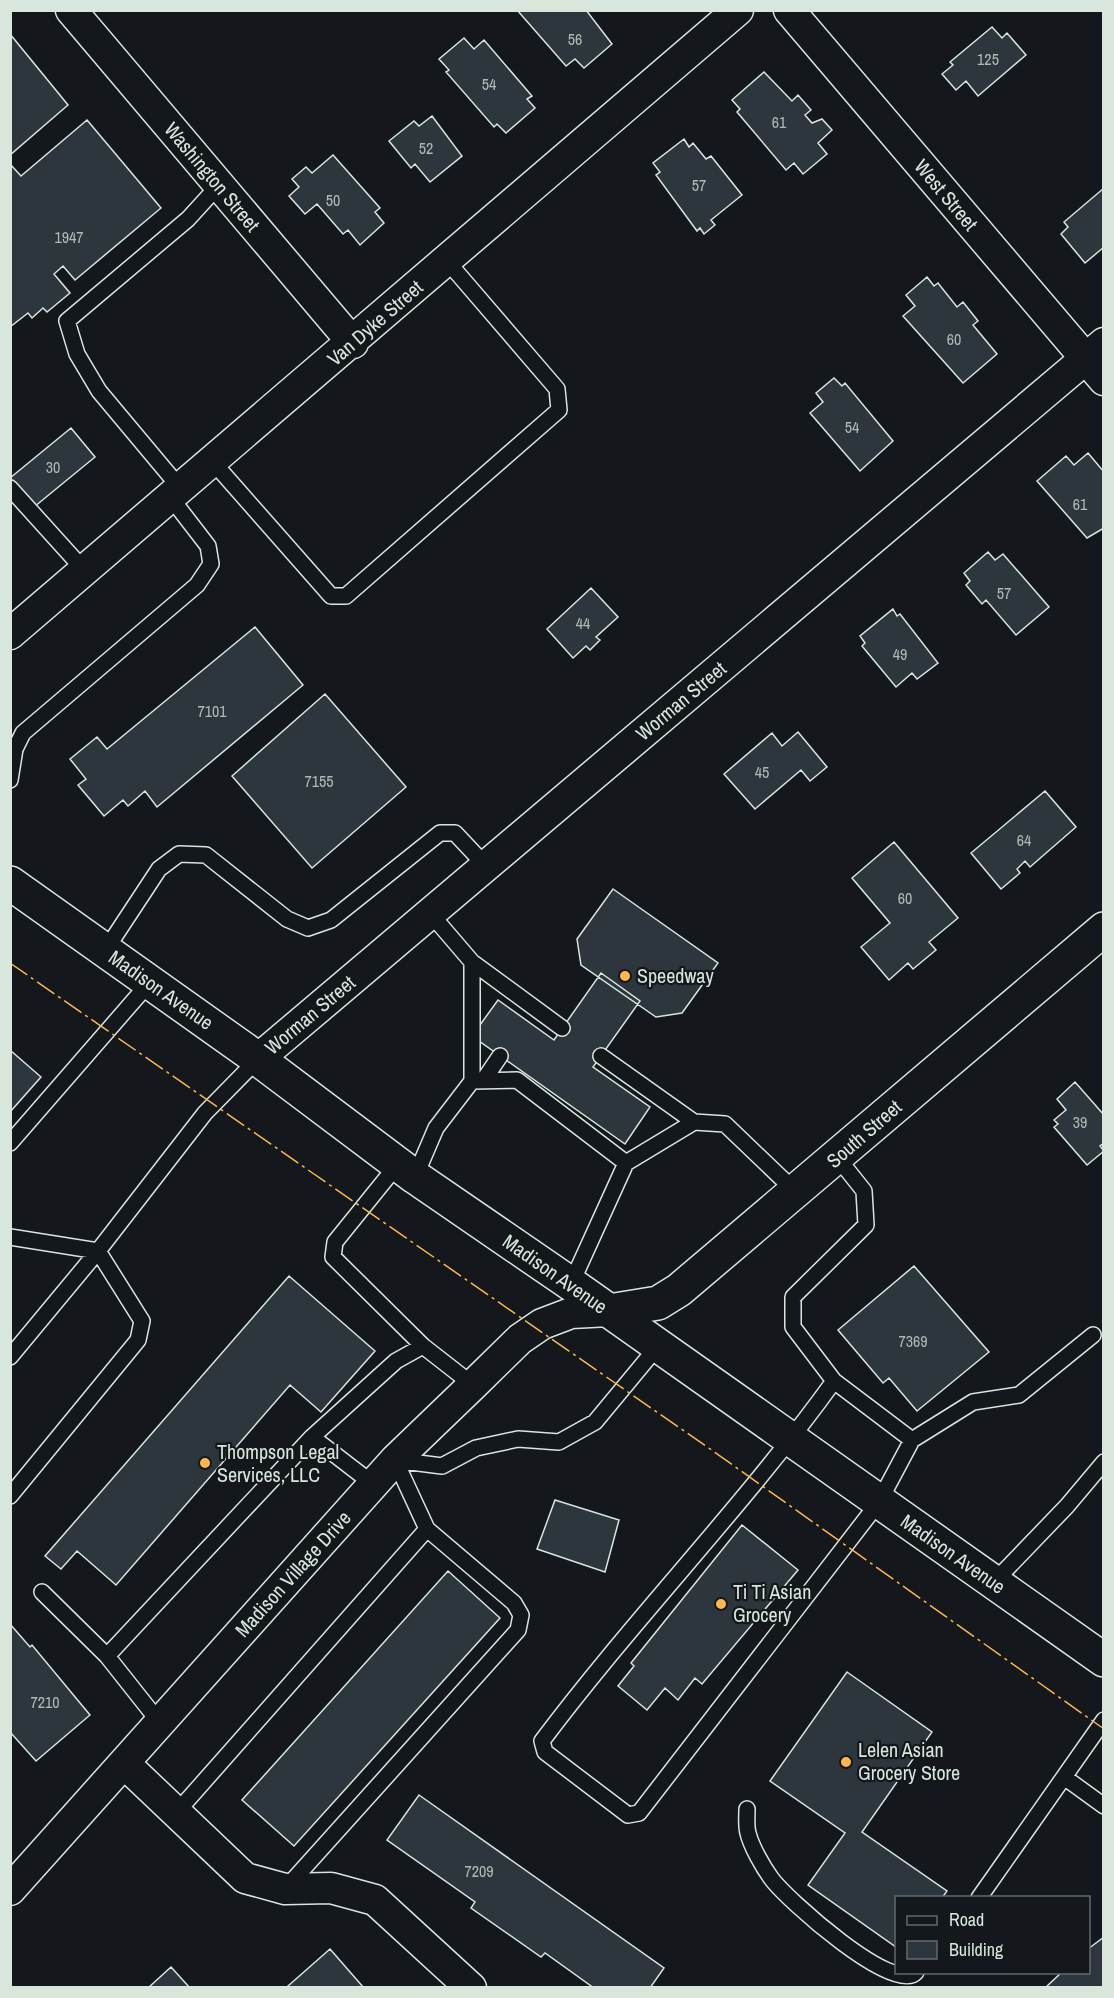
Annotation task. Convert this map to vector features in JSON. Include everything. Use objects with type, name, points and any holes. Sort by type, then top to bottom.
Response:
[{"type":"main road","name":"Madison Avenue","points":[[10,883],[258,1059],[406,1170],[572,1284],[1104,1660]]},
{"type":"main road","name":"South Street","points":[[609,1311],[638,1308],[665,1299],[796,1192],[1104,929]]},
{"type":"street","name":"Washington Street","points":[[71,10],[352,343]]},
{"type":"street","name":"Van Dyke Street","points":[[10,634],[738,10]]},
{"type":"street","name":"West Street","points":[[789,10],[1097,361]]},
{"type":"street","name":"Worman Street","points":[[258,1059],[486,866],[1097,361]]},
{"type":"street","name":"Madison Village Drive","points":[[10,1890],[373,1484],[472,1385],[520,1339],[542,1324],[571,1313],[609,1311]]},
{"type":"street","points":[[124,1763],[245,1878],[285,1889],[331,1887],[375,1900],[471,1988]]},
{"type":"lane","points":[[10,780],[15,749],[23,733],[197,585],[211,564],[208,546],[176,494],[99,391],[77,354],[67,321],[188,219],[219,185]]},
{"type":"lane","points":[[213,462],[332,596],[346,596],[559,410],[557,389],[447,261]]},
{"type":"lane","points":[[10,488],[85,571]]},
{"type":"lane","points":[[105,951],[159,869],[179,854],[206,855],[287,919],[308,928],[331,920],[440,833],[455,833],[486,866]]},
{"type":"lane","points":[[430,913],[472,962],[529,1013],[562,1028]]},
{"type":"lane","points":[[472,962],[478,1081]]},
{"type":"lane","points":[[10,1143],[150,982]]},
{"type":"lane","points":[[472,1385],[423,1346],[333,1257],[335,1242],[406,1170],[436,1128],[500,1056]]},
{"type":"lane","points":[[10,1357],[98,1251],[205,1113],[258,1059]]},
{"type":"lane","points":[[602,1062],[633,1087],[694,1122],[725,1124],[796,1192]]},
{"type":"lane","points":[[478,1081],[517,1080],[533,1086],[602,1136],[626,1162]]},
{"type":"lane","points":[[572,1284],[626,1162],[694,1122]]},
{"type":"lane","points":[[837,1157],[864,1191],[866,1225],[793,1297],[793,1327],[834,1381],[912,1440]]},
{"type":"lane","points":[[10,1237],[98,1251],[142,1320],[138,1340],[10,1496]]},
{"type":"lane","points":[[834,1381],[792,1440],[582,1688],[542,1741],[545,1752],[628,1815],[639,1813],[879,1502],[912,1440],[973,1402],[1019,1395],[1093,1335]]},
{"type":"lane","points":[[107,1656],[312,1437],[396,1361],[423,1346]]},
{"type":"lane","points":[[395,1460],[441,1466],[476,1448],[518,1439],[559,1442],[595,1422],[658,1346]]},
{"type":"lane","points":[[312,1437],[373,1484]]},
{"type":"lane","points":[[285,1889],[518,1630],[521,1615],[514,1603],[427,1529],[395,1460]]},
{"type":"lane","points":[[993,1582],[1067,1506],[1104,1462]]},
{"type":"lane","points":[[176,1813],[427,1529]]},
{"type":"lane","points":[[42,1592],[107,1656],[160,1723]]},
{"type":"lane","points":[[980,1896],[1104,1720]]},
{"type":"lane","points":[[1064,1777],[1104,1806]]},
{"type":"lane","points":[[747,1809],[748,1833],[771,1879],[830,1935],[888,1973],[903,1978],[912,1974]]},
{"type":"building","points":[[517,10],[586,10],[612,44],[584,68],[575,59],[566,66]]},
{"type":"building","points":[[992,27],[1002,38],[1007,33],[1026,55],[978,96],[966,81],[956,90],[942,74],[953,65],[950,62]]},
{"type":"building","points":[[10,34],[68,105],[10,155]]},
{"type":"building","points":[[464,38],[474,49],[484,40],[532,96],[527,99],[535,108],[506,133],[497,124],[494,127],[446,72],[449,70],[439,59]]},
{"type":"building","points":[[764,72],[792,101],[798,95],[811,110],[805,115],[812,123],[822,119],[832,130],[818,143],[827,154],[803,174],[794,163],[786,170],[737,112],[740,109],[732,100]]},
{"type":"building","points":[[432,116],[462,156],[430,182],[415,164],[411,168],[389,141],[414,121],[419,126]]},
{"type":"building","points":[[87,120],[161,208],[75,280],[63,266],[54,274],[70,293],[47,312],[43,308],[32,318],[28,313],[10,327],[10,164],[21,176]]},
{"type":"building","points":[[684,139],[689,147],[693,143],[706,159],[711,156],[742,195],[711,220],[715,225],[704,234],[700,228],[697,231],[656,175],[660,172],[653,163]]},
{"type":"building","points":[[333,155],[380,208],[375,212],[384,223],[360,245],[348,230],[343,234],[317,204],[305,214],[289,196],[299,187],[292,179],[306,167],[312,173]]},
{"type":"building","points":[[1104,188],[1104,247],[1085,263],[1061,234],[1068,227],[1064,222]]},
{"type":"building","points":[[927,277],[934,286],[938,283],[957,307],[963,302],[978,321],[973,325],[997,354],[963,383],[903,316],[915,306],[906,295]]},
{"type":"building","points":[[834,378],[842,386],[845,383],[893,441],[860,471],[810,413],[823,402],[816,393]]},
{"type":"building","points":[[71,428],[95,457],[34,507],[10,478]]},
{"type":"building","points":[[1088,453],[1104,472],[1104,528],[1087,538],[1037,481],[1066,456],[1074,465]]},
{"type":"building","points":[[988,552],[995,560],[1003,554],[1049,607],[1016,635],[986,600],[982,604],[966,585],[970,581],[964,573]]},
{"type":"building","points":[[591,588],[618,617],[596,637],[600,640],[590,650],[586,646],[573,658],[547,629]]},
{"type":"building","points":[[893,609],[897,616],[900,614],[938,663],[917,679],[912,673],[896,687],[862,646],[865,643],[860,636]]},
{"type":"building","points":[[255,627],[303,685],[157,807],[145,791],[128,806],[123,800],[104,816],[78,785],[86,779],[70,759],[97,737],[107,749]]},
{"type":"building","points":[[325,694],[406,787],[312,868],[232,776]]},
{"type":"building","points":[[798,732],[827,767],[810,781],[801,770],[755,809],[724,774],[772,733],[782,746]]},
{"type":"building","points":[[1045,791],[1076,827],[1030,867],[1025,861],[1017,869],[1020,873],[1001,889],[971,853]]},
{"type":"building","points":[[894,842],[958,918],[929,942],[936,950],[913,969],[908,963],[889,980],[861,947],[890,923],[852,878]]},
{"type":"building","points":[[613,889],[718,963],[682,1013],[656,1017],[581,965],[577,939]]},
{"type":"building","points":[[601,973],[640,1001],[593,1067],[650,1107],[625,1144],[472,1036],[498,1000],[554,1040]]},
{"type":"building","points":[[10,1050],[41,1077],[10,1112]]},
{"type":"building","points":[[1075,1082],[1104,1115],[1104,1143],[1100,1146],[1104,1151],[1087,1165],[1054,1127],[1058,1124],[1054,1120],[1066,1110],[1057,1099]]},
{"type":"building","points":[[914,1266],[989,1352],[917,1411],[889,1378],[883,1383],[838,1330]]},
{"type":"building","points":[[289,1276],[375,1351],[321,1412],[290,1385],[116,1585],[77,1551],[61,1569],[45,1556]]},
{"type":"building","points":[[555,1500],[619,1520],[605,1572],[537,1549]]},
{"type":"building","points":[[742,1525],[798,1570],[702,1684],[695,1678],[678,1700],[665,1688],[647,1710],[618,1686],[634,1666],[631,1663]]},
{"type":"building","points":[[448,1571],[500,1618],[294,1846],[242,1800]]},
{"type":"building","points":[[10,1624],[30,1647],[32,1645],[90,1715],[36,1761],[10,1732]]},
{"type":"building","points":[[847,1672],[932,1732],[862,1832],[947,1891],[943,1896],[895,1896],[895,1946],[808,1885],[845,1833],[770,1781]]},
{"type":"building","points":[[419,1795],[664,1968],[650,1988],[594,1988],[545,1953],[541,1957],[471,1908],[475,1902],[387,1840]]},
{"type":"building","points":[[1104,1937],[1104,1988],[1045,1988],[1060,1974],[1090,1974],[1090,1948]]},
{"type":"building","points":[[330,1949],[364,1988],[290,1988],[288,1986]]},
{"type":"building","points":[[171,1967],[190,1988],[148,1988]]},
{"type":"power","points":[[10,963],[713,1451],[1104,1729]]},
{"type":"place","name":"Speedway","points":[[625,976]]},
{"type":"place","name":"Thompson Legal Services, LLC","points":[[205,1463]]},
{"type":"place","name":"Ti Ti Asian Grocery","points":[[721,1604]]},
{"type":"place","name":"Lelen Asian Grocery Store","points":[[846,1762]]}]
